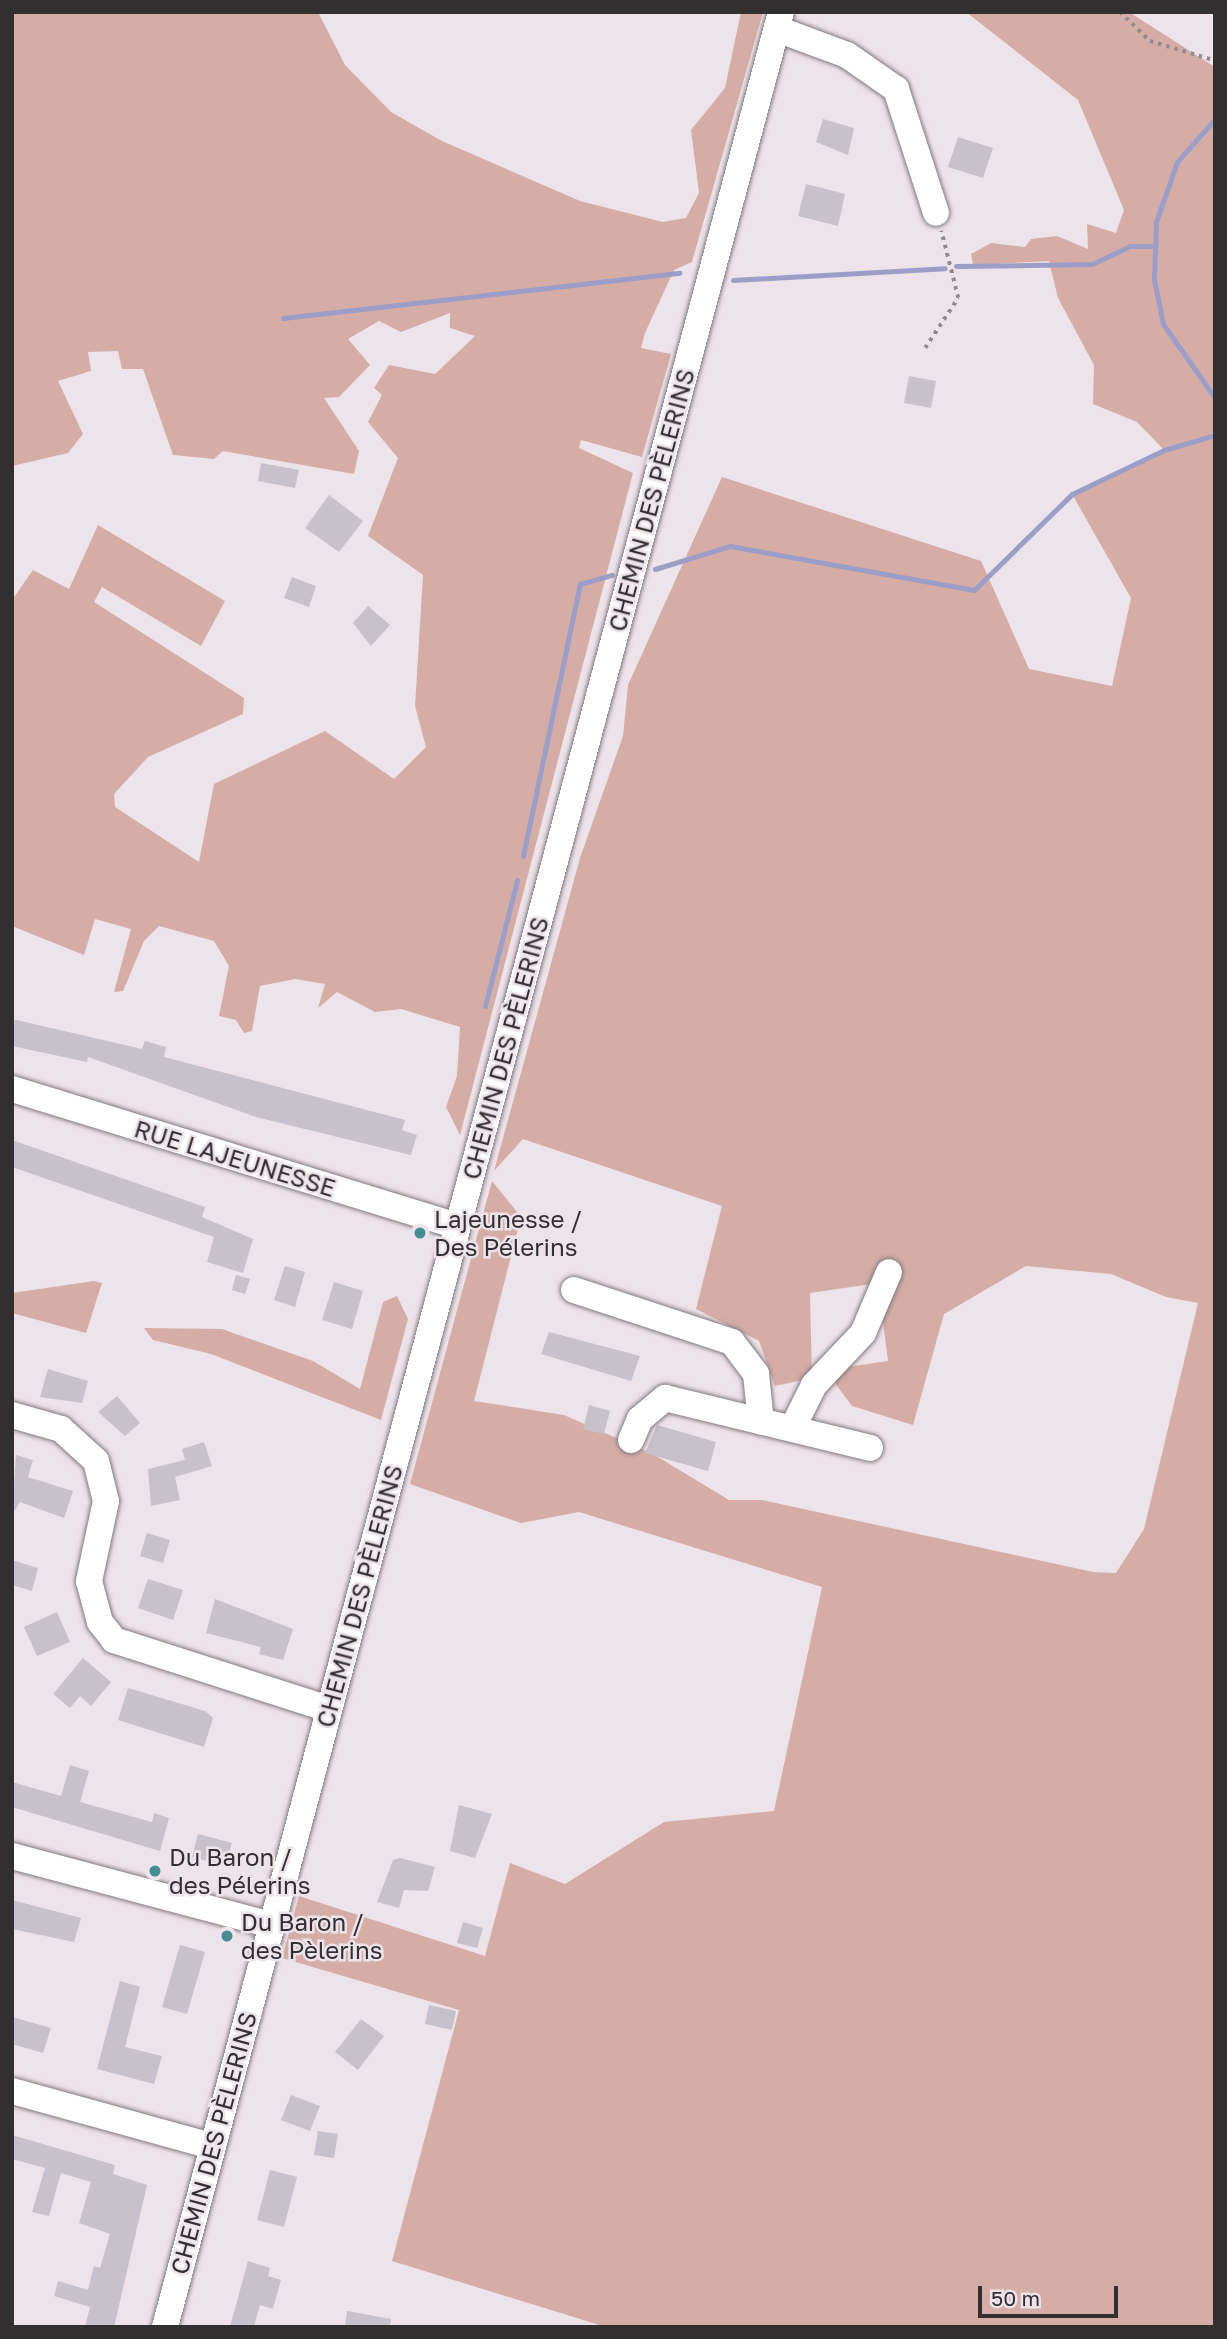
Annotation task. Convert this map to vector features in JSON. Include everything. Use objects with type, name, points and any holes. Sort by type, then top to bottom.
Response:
[{"type":"street","points":[[779,21],[848,55],[892,84],[908,114],[936,213]]},
{"type":"street","name":"CHEMIN DES PÈLERINS","points":[[165,2327],[779,21]]},
{"type":"street","name":"RUE LAJEUNESSE","points":[[12,1090],[457,1226]]},
{"type":"street","points":[[793,1427],[814,1385],[863,1333],[889,1272]]},
{"type":"street","points":[[574,1290],[732,1342],[756,1374],[761,1422]]},
{"type":"street","points":[[631,1440],[640,1419],[665,1398],[761,1422],[793,1427],[870,1448]]},
{"type":"street","points":[[12,1415],[61,1429],[96,1461],[106,1501],[89,1581],[100,1622],[114,1640],[329,1709]]},
{"type":"street","points":[[12,1856],[271,1925]]},
{"type":"street","points":[[12,2091],[212,2146]]},
{"type":"path","points":[[1120,12],[1150,41],[1210,59]]},
{"type":"path","points":[[925,348],[958,294],[936,213]]},
{"type":"shaded area","points":[[12,12],[318,12],[345,65],[391,112],[442,141],[580,201],[663,222],[686,218],[699,193],[691,130],[725,88],[741,12],[763,12],[692,262],[674,270],[645,333],[641,348],[671,354],[642,457],[581,440],[579,448],[633,473],[460,1135],[446,1107],[457,1076],[460,1027],[401,1009],[375,1012],[337,992],[318,1008],[325,984],[295,979],[260,986],[252,1031],[244,1033],[236,1020],[219,1016],[229,966],[214,941],[159,926],[144,941],[123,991],[114,992],[131,929],[95,919],[84,955],[12,926],[12,600],[33,570],[69,589],[98,525],[225,601],[201,646],[102,587],[94,602],[244,698],[243,714],[148,757],[114,794],[115,807],[199,862],[214,784],[325,731],[394,779],[426,747],[415,706],[423,575],[368,536],[398,458],[368,422],[382,395],[374,388],[389,365],[435,374],[475,336],[450,328],[450,313],[401,332],[379,321],[348,339],[370,365],[339,397],[324,398],[359,451],[354,474],[223,451],[214,459],[173,455],[143,369],[122,369],[118,351],[88,352],[91,371],[58,381],[83,434],[68,453],[12,466]]},
{"type":"shaded area","points":[[966,12],[1129,12],[1215,67],[1215,2327],[606,2327],[392,2261],[459,2010],[282,1958],[299,1896],[485,1956],[510,1863],[565,1884],[664,1822],[774,1811],[822,1587],[579,1512],[521,1523],[410,1484],[492,1181],[521,1217],[474,1401],[564,1415],[653,1454],[729,1500],[762,1500],[1093,1572],[1116,1573],[1144,1529],[1198,1303],[1166,1297],[1111,1274],[1026,1266],[944,1314],[913,1425],[852,1406],[831,1378],[833,1369],[888,1361],[878,1283],[810,1293],[812,1378],[775,1386],[759,1341],[696,1309],[722,1206],[523,1139],[494,1171],[580,858],[623,736],[628,685],[722,477],[981,561],[1029,669],[1112,686],[1131,598],[1072,494],[1164,450],[1137,422],[1093,404],[1094,365],[1058,298],[1049,261],[973,265],[971,254],[991,243],[1025,247],[1031,239],[1057,236],[1088,249],[1087,224],[1116,233],[1124,210],[1078,100]]},
{"type":"shaded area","points":[[94,1281],[102,1283],[86,1333],[12,1313],[12,1293]]},
{"type":"shaded area","points":[[397,1296],[408,1319],[381,1420],[211,1354],[153,1340],[144,1328],[222,1329],[313,1361],[360,1389],[383,1302]]},
{"type":"building","points":[[823,119],[854,128],[848,155],[816,142]]},
{"type":"building","points":[[958,137],[993,148],[983,178],[948,167]]},
{"type":"building","points":[[806,184],[845,194],[838,226],[798,216]]},
{"type":"building","points":[[909,376],[936,381],[931,408],[904,403]]},
{"type":"building","points":[[261,463],[299,470],[295,488],[258,481]]},
{"type":"building","points":[[329,495],[363,521],[339,552],[305,528]]},
{"type":"building","points":[[292,577],[316,586],[309,607],[284,598]]},
{"type":"building","points":[[368,606],[390,625],[371,646],[353,623]]},
{"type":"building","points":[[12,1019],[142,1049],[145,1041],[166,1047],[164,1057],[405,1120],[402,1130],[417,1135],[411,1155],[256,1117],[88,1057],[87,1062],[12,1046]]},
{"type":"building","points":[[12,1140],[205,1207],[202,1217],[253,1239],[243,1273],[207,1262],[214,1237],[12,1167]]},
{"type":"building","points":[[285,1266],[305,1272],[295,1307],[274,1300]]},
{"type":"building","points":[[236,1275],[250,1279],[245,1294],[232,1290]]},
{"type":"building","points":[[334,1282],[363,1291],[352,1329],[322,1320]]},
{"type":"building","points":[[549,1332],[640,1356],[631,1381],[541,1354]]},
{"type":"building","points":[[48,1369],[88,1381],[82,1403],[40,1397]]},
{"type":"building","points":[[117,1396],[140,1423],[125,1436],[98,1412]]},
{"type":"building","points":[[589,1405],[610,1411],[604,1434],[583,1429]]},
{"type":"building","points":[[657,1425],[716,1442],[708,1471],[645,1453]]},
{"type":"building","points":[[204,1442],[212,1466],[175,1477],[180,1500],[151,1506],[148,1469],[185,1460],[182,1449]]},
{"type":"building","points":[[16,1455],[33,1460],[28,1477],[73,1491],[64,1518],[20,1502],[12,1515]]},
{"type":"building","points":[[147,1533],[170,1540],[163,1563],[140,1556]]},
{"type":"building","points":[[12,1560],[38,1568],[32,1591],[12,1585]]},
{"type":"building","points":[[148,1579],[183,1590],[173,1620],[138,1608]]},
{"type":"building","points":[[215,1599],[293,1629],[283,1660],[259,1654],[261,1647],[206,1633]]},
{"type":"building","points":[[57,1612],[70,1642],[37,1656],[24,1627]]},
{"type":"building","points":[[83,1658],[111,1682],[91,1706],[80,1696],[70,1708],[53,1694]]},
{"type":"building","points":[[128,1688],[205,1711],[213,1718],[204,1747],[118,1720]]},
{"type":"building","points":[[70,1765],[89,1771],[80,1802],[152,1822],[154,1813],[169,1818],[160,1851],[12,1807],[12,1782],[61,1796]]},
{"type":"building","points":[[459,1805],[492,1814],[475,1858],[450,1851]]},
{"type":"building","points":[[198,1834],[232,1843],[225,1866],[192,1857]]},
{"type":"building","points":[[400,1858],[435,1867],[428,1891],[404,1890],[399,1908],[377,1902],[393,1860]]},
{"type":"building","points":[[12,1900],[81,1918],[74,1942],[12,1929]]},
{"type":"building","points":[[463,1922],[483,1928],[477,1948],[457,1943]]},
{"type":"building","points":[[180,1945],[205,1952],[187,2014],[162,2007]]},
{"type":"building","points":[[120,1981],[140,1987],[125,2047],[162,2056],[154,2084],[97,2069]]},
{"type":"building","points":[[429,2005],[456,2011],[452,2030],[425,2024]]},
{"type":"building","points":[[12,2017],[51,2028],[43,2053],[12,2044]]},
{"type":"building","points":[[361,2019],[384,2036],[358,2070],[335,2052]]},
{"type":"building","points":[[291,2095],[320,2106],[310,2131],[281,2120]]},
{"type":"building","points":[[318,2131],[338,2134],[334,2158],[314,2155]]},
{"type":"building","points":[[12,2135],[115,2165],[113,2174],[147,2185],[114,2327],[85,2327],[90,2307],[54,2296],[58,2281],[88,2290],[94,2266],[100,2268],[110,2234],[79,2223],[91,2182],[61,2173],[49,2216],[32,2212],[45,2168],[12,2159]]},
{"type":"building","points":[[270,2170],[297,2177],[284,2227],[257,2220]]},
{"type":"building","points":[[248,2261],[270,2268],[268,2276],[281,2280],[273,2309],[260,2305],[254,2327],[230,2327]]},
{"type":"building","points":[[347,2311],[391,2319],[390,2327],[345,2327]]},
{"type":"waterway","points":[[1215,119],[1177,162],[1156,222],[1154,280],[1163,324],[1215,398]]},
{"type":"waterway","points":[[956,266],[1092,264],[1130,246],[1155,246]]},
{"type":"waterway","points":[[733,280],[945,268]]},
{"type":"waterway","points":[[283,318],[679,273]]},
{"type":"waterway","points":[[655,569],[730,546],[974,590],[1072,494],[1164,450],[1215,435]]},
{"type":"waterway","points":[[523,856],[580,584],[612,575]]},
{"type":"waterway","points":[[485,1006],[517,880]]},
{"type":"place","name":"Lajeunesse / Des Pélerins","points":[[420,1233]]},
{"type":"place","name":"Du Baron / des Pélerins","points":[[155,1871]]},
{"type":"place","name":"Du Baron / des Pèlerins","points":[[227,1936]]}]
